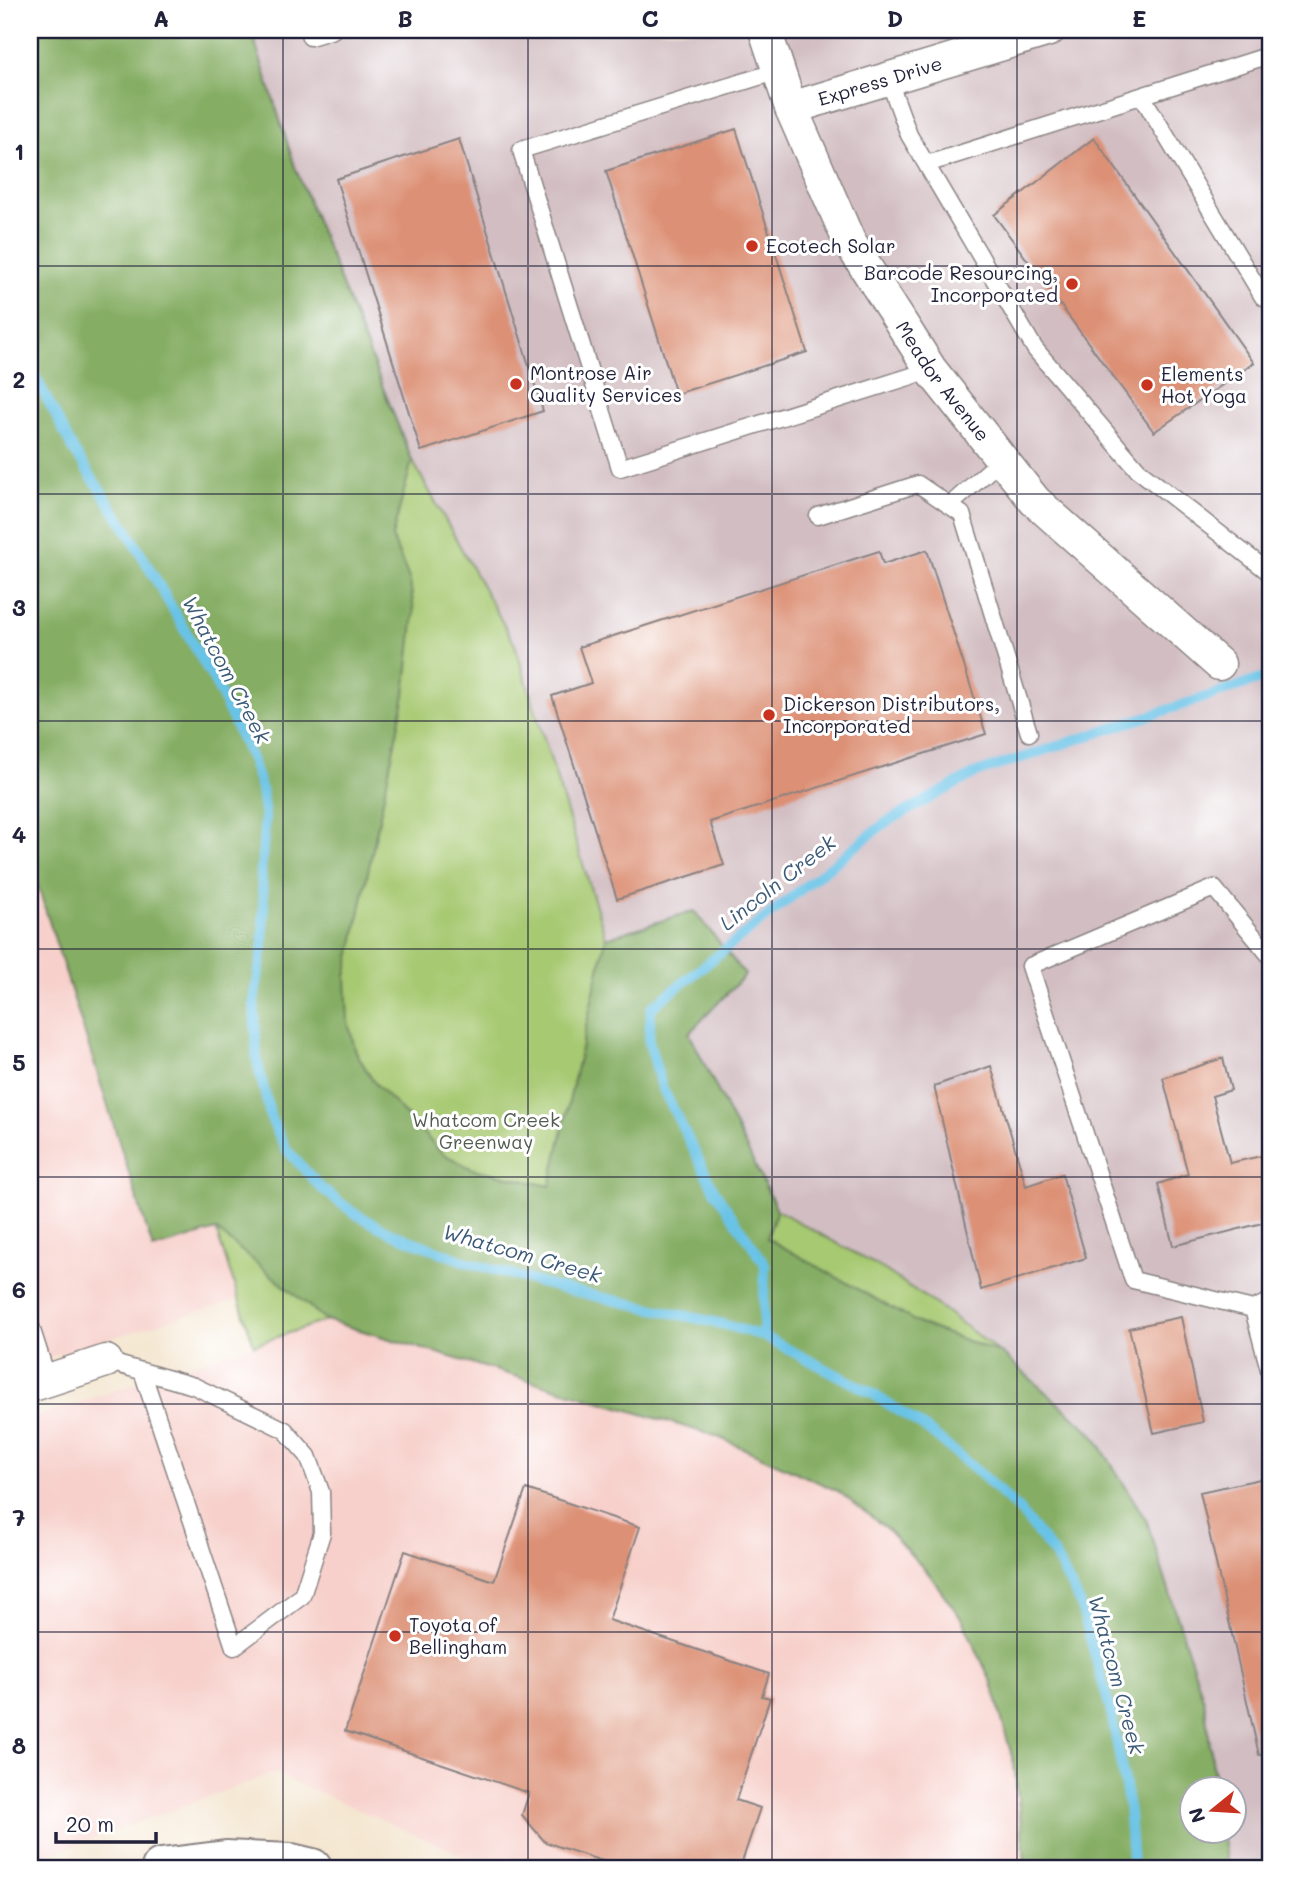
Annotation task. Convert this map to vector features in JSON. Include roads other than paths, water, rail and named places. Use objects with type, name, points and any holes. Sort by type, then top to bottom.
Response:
[{"type":"highway","points":[[160,1868],[226,1860],[291,1863],[312,1868]]},
{"type":"street","name":"Meador Avenue","points":[[765,30],[791,108],[849,241],[931,370],[1035,501],[1219,664]]},
{"type":"street","name":"Express Drive","points":[[791,108],[1044,30]]},
{"type":"street","points":[[39,1383],[106,1361]]},
{"type":"lane","points":[[308,30],[310,37],[333,30]]},
{"type":"lane","points":[[927,164],[1270,55]]},
{"type":"lane","points":[[778,71],[522,150],[620,468],[931,370]]},
{"type":"lane","points":[[888,78],[909,135],[1035,349],[1138,470],[1270,573]]},
{"type":"lane","points":[[1142,96],[1263,297],[1270,294]]},
{"type":"lane","points":[[949,506],[1002,459]]},
{"type":"lane","points":[[818,516],[918,484],[962,514],[1029,733]]},
{"type":"lane","points":[[1270,956],[1213,888],[1030,966],[1133,1280],[1253,1309],[1270,1301]]},
{"type":"lane","points":[[1253,1309],[1270,1373]]},
{"type":"lane","points":[[30,1324],[39,1383]]},
{"type":"lane","points":[[106,1361],[194,1385],[285,1430],[308,1456],[321,1492],[322,1533],[302,1596],[234,1647],[142,1371]]},
{"type":"waterway","name":"Whatcom Creek","points":[[30,366],[74,451],[126,528],[216,684],[252,761],[261,788],[265,817],[261,873],[264,907],[263,947],[254,1001],[257,1060],[271,1119],[286,1149],[321,1188],[354,1213],[391,1233],[469,1263],[559,1288],[722,1324],[763,1336],[870,1392],[929,1431],[982,1475],[1019,1510],[1054,1554],[1080,1603],[1111,1712],[1128,1802],[1133,1868]]},
{"type":"waterway","name":"Lincoln Creek","points":[[763,1336],[765,1264],[714,1190],[662,1087],[649,1042],[651,1008],[885,823],[976,773],[1270,676]]},
{"type":"place","name":"Ecotech Solar","points":[[752,246]]},
{"type":"place","name":"Barcode Resourcing, Incorporated","points":[[1072,284]]},
{"type":"place","name":"Montrose Air Quality Services","points":[[516,384]]},
{"type":"place","name":"Elements Hot Yoga","points":[[1147,385]]},
{"type":"place","name":"Dickerson Distributors, Incorporated","points":[[769,715]]},
{"type":"place","name":"Toyota of Bellingham","points":[[395,1636]]},
{"type":"park label","name":"Whatcom Creek Greenway","points":[[486,1131]]}]
